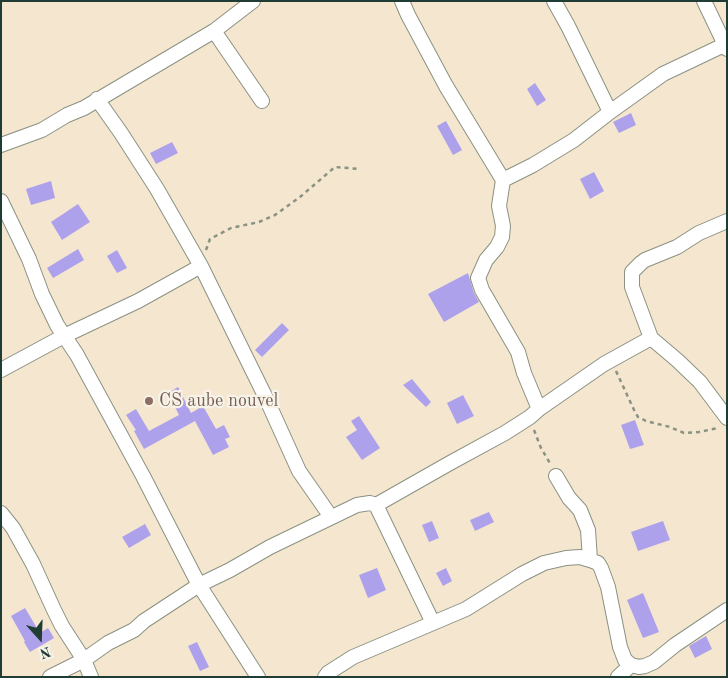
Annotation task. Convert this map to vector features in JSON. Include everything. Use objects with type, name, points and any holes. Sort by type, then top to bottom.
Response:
[{"type":"street","points":[[1,146],[42,130],[84,108],[214,31],[252,1]]},
{"type":"street","points":[[402,1],[446,86],[503,180],[499,206],[503,226],[502,237],[497,247],[486,260],[478,278],[482,290],[518,352],[535,413]]},
{"type":"street","points":[[554,1],[610,112]]},
{"type":"street","points":[[503,180],[574,140],[663,74],[725,47],[704,1]]},
{"type":"street","points":[[214,31],[262,101]]},
{"type":"street","points":[[98,99],[157,189],[201,266],[266,398],[299,471],[332,517]]},
{"type":"street","points":[[1,201],[29,259],[42,294],[57,325],[77,355],[199,585],[258,677]]},
{"type":"street","points":[[725,422],[700,382],[651,338],[632,287],[632,272],[645,260],[677,247],[699,233],[727,221]]},
{"type":"street","points":[[1,370],[64,336],[138,301],[201,266]]},
{"type":"street","points":[[376,505],[505,433],[604,364],[651,338]]},
{"type":"street","points":[[556,476],[569,498],[580,510],[588,530],[590,560]]},
{"type":"street","points":[[50,677],[84,660],[108,643],[134,630],[144,621],[199,585],[270,547],[357,505],[370,503],[376,505],[433,623]]},
{"type":"street","points":[[1,513],[13,528],[34,564],[58,618],[84,660],[91,677]]},
{"type":"street","points":[[325,677],[328,672],[353,657],[466,609],[522,574],[544,563],[566,558],[580,557],[598,563],[608,587],[620,648],[625,660],[631,665],[639,667],[654,662],[675,645],[727,610]]},
{"type":"street","points":[[618,677],[631,665]]},
{"type":"path","points":[[201,266],[210,240],[231,228],[259,222],[275,215],[335,168],[360,169]]},
{"type":"path","points":[[604,364],[617,371],[635,412],[638,417],[646,422],[670,427],[684,433],[699,432],[725,422]]},
{"type":"path","points":[[535,413],[532,427],[556,476]]},
{"type":"building","points":[[535,83],[546,100],[537,106],[527,89]]},
{"type":"building","points":[[631,113],[636,125],[619,133],[613,122]]},
{"type":"building","points":[[446,121],[462,150],[453,155],[437,126]]},
{"type":"building","points":[[172,142],[178,153],[156,164],[150,153]]},
{"type":"building","points":[[594,172],[604,191],[590,199],[580,179]]},
{"type":"building","points":[[51,181],[55,198],[31,205],[26,189]]},
{"type":"building","points":[[78,204],[90,222],[62,240],[51,222]]},
{"type":"building","points":[[78,249],[84,260],[53,278],[47,268]]},
{"type":"building","points":[[117,250],[127,268],[117,273],[107,256]]},
{"type":"building","points":[[468,273],[479,302],[444,322],[428,294]]},
{"type":"building","points":[[282,323],[289,330],[262,357],[255,350]]},
{"type":"building","points":[[412,379],[431,402],[426,407],[403,385]]},
{"type":"building","points":[[178,387],[191,413],[203,406],[216,429],[224,425],[230,437],[225,439],[229,447],[213,455],[195,421],[144,449],[134,431],[136,430],[126,415],[136,409],[149,431],[179,415],[168,393]]},
{"type":"building","points":[[463,395],[474,416],[457,424],[447,403]]},
{"type":"building","points":[[359,416],[380,448],[362,460],[346,437],[357,430],[351,421]]},
{"type":"building","points":[[635,420],[644,445],[630,449],[621,425]]},
{"type":"building","points":[[489,512],[494,522],[475,531],[470,520]]},
{"type":"building","points":[[432,521],[439,538],[429,542],[422,525]]},
{"type":"building","points":[[663,521],[670,540],[638,551],[631,532]]},
{"type":"building","points":[[145,524],[151,535],[129,548],[122,537]]},
{"type":"building","points":[[377,568],[386,590],[368,598],[359,575]]},
{"type":"building","points":[[446,568],[452,581],[443,586],[436,573]]},
{"type":"building","points":[[643,593],[659,632],[643,638],[627,600]]},
{"type":"building","points":[[25,608],[40,633],[48,628],[54,638],[30,652],[11,616]]},
{"type":"building","points":[[706,636],[712,649],[695,658],[689,646]]},
{"type":"building","points":[[197,642],[209,667],[200,671],[188,646]]},
{"type":"place","name":"CS aube nouvel","points":[[149,401]]}]
